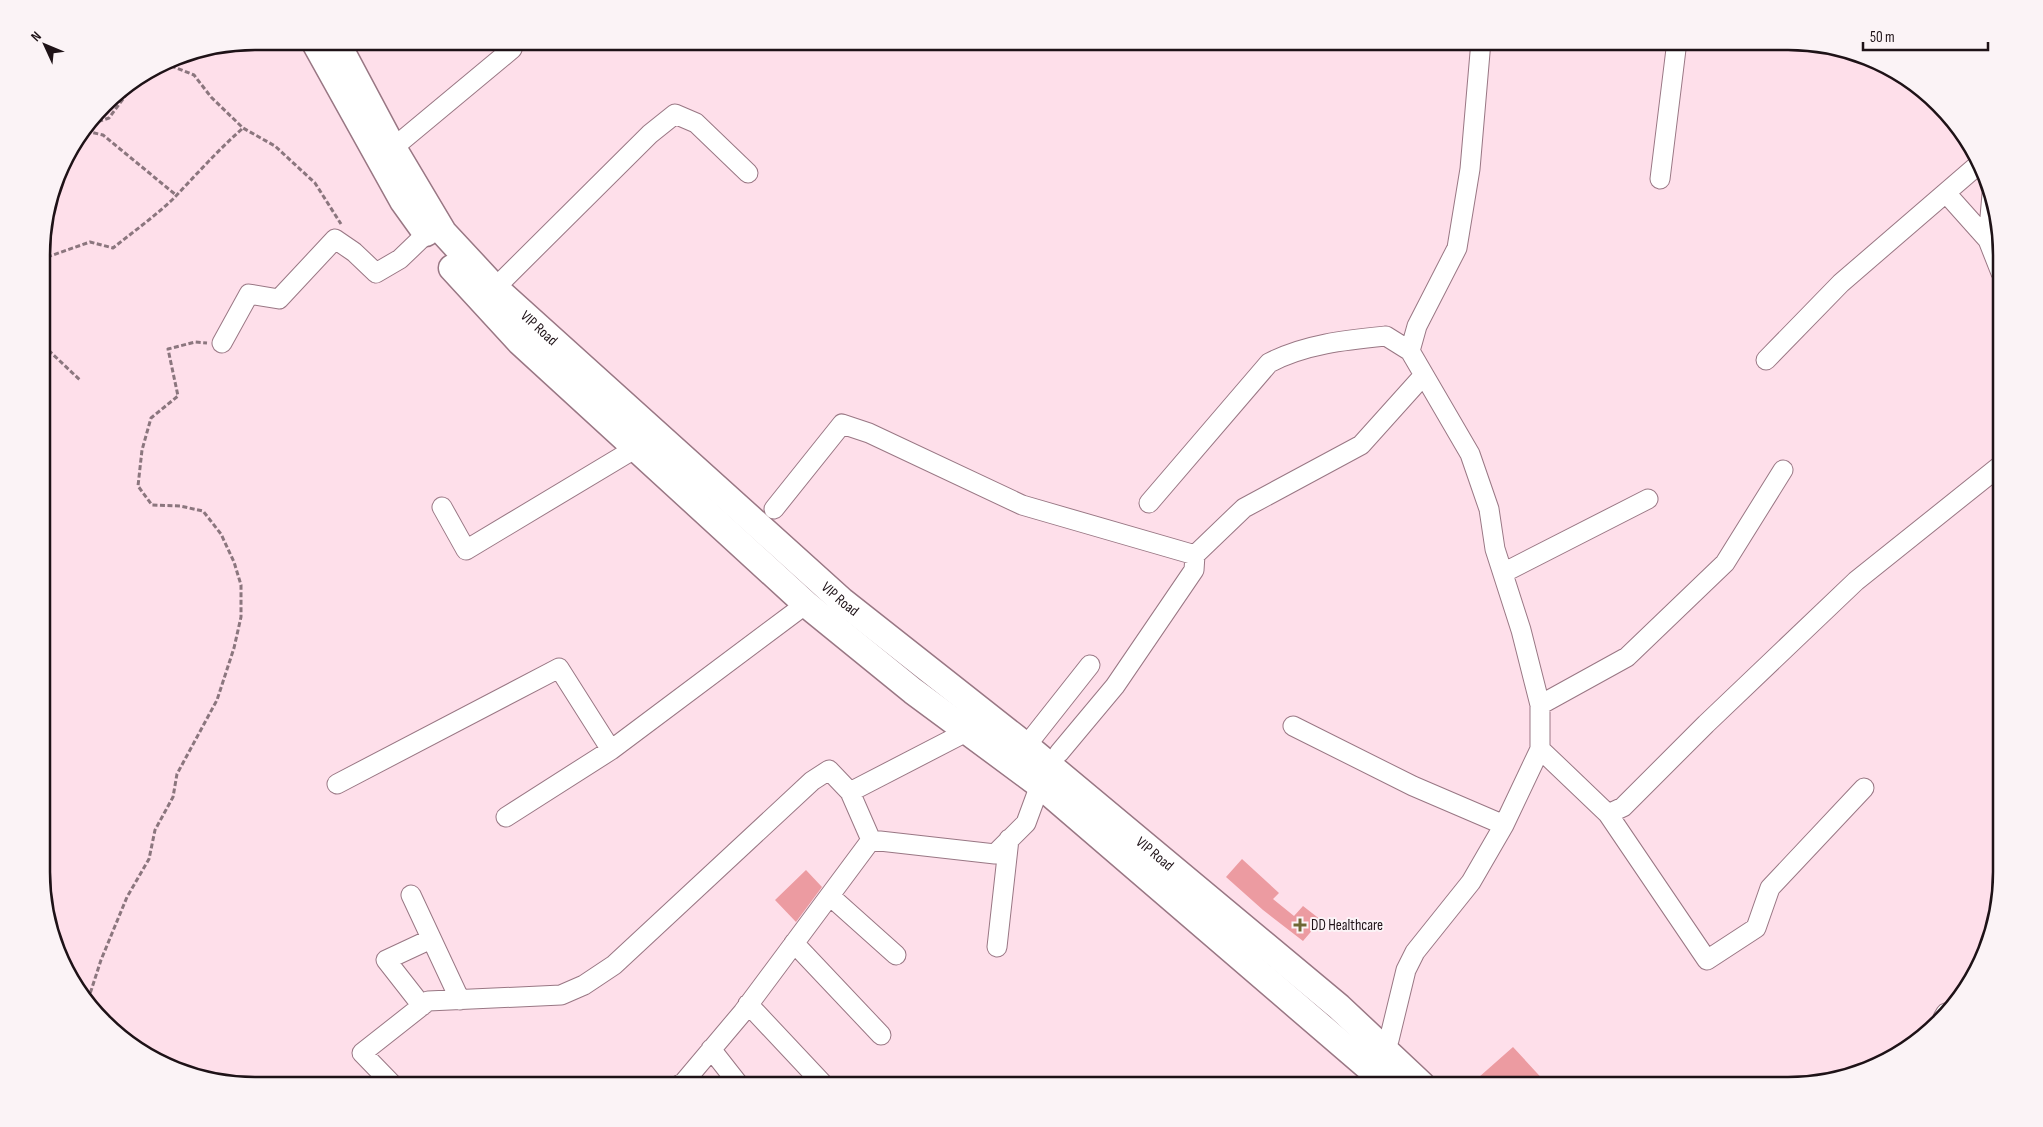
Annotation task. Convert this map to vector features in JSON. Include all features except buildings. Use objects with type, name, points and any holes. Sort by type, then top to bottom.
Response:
[{"type":"main road","name":"VIP Road","points":[[320,50],[367,118],[394,148],[443,232],[495,288],[842,601],[1026,746],[1339,1007],[1375,1057],[1385,1077]]},
{"type":"main road","name":"VIP Road","points":[[340,50],[403,201],[446,262],[520,342],[806,604],[913,691],[1040,785],[1375,1057],[1409,1077]]},
{"type":"street","points":[[394,148],[511,50]]},
{"type":"street","points":[[1410,351],[1417,326],[1457,248],[1470,169],[1480,50]]},
{"type":"street","points":[[1660,179],[1676,50]]},
{"type":"street","points":[[495,288],[644,141],[676,114],[696,123],[748,173]]},
{"type":"street","points":[[1766,360],[1840,283],[1974,169]]},
{"type":"street","points":[[1946,193],[1988,240],[1993,253]]},
{"type":"street","points":[[1988,240],[1990,220]]},
{"type":"street","points":[[222,344],[249,294],[279,299],[335,240],[354,252],[376,273],[400,259],[426,234]]},
{"type":"street","points":[[1149,503],[1269,364],[1285,355],[1328,343],[1386,336],[1410,351],[1470,454],[1489,509],[1495,549],[1521,630],[1540,705],[1540,749],[1504,824],[1471,882],[1415,952],[1406,970],[1389,1040],[1375,1057]]},
{"type":"street","points":[[1059,753],[1115,686],[1194,570],[1195,554],[1244,508],[1361,444],[1423,376]]},
{"type":"street","points":[[774,509],[842,424],[869,433],[1022,505],[1195,554]]},
{"type":"street","points":[[442,507],[466,550],[636,448]]},
{"type":"street","points":[[1540,705],[1627,657],[1725,563],[1783,470]]},
{"type":"street","points":[[1608,814],[1623,807],[1706,724],[1856,581],[1993,474]]},
{"type":"street","points":[[1503,573],[1648,499]]},
{"type":"street","points":[[506,817],[611,750],[806,604]]},
{"type":"street","points":[[1026,746],[1090,666]]},
{"type":"street","points":[[337,784],[559,668],[611,750]]},
{"type":"street","points":[[1293,726],[1404,782],[1504,824]]},
{"type":"street","points":[[850,792],[968,731]]},
{"type":"street","points":[[1540,749],[1608,814],[1707,960],[1756,928],[1770,888],[1864,788]]},
{"type":"street","points":[[385,1077],[362,1053],[428,1001],[561,995],[584,985],[614,964],[812,781],[828,770],[850,792],[871,840]]},
{"type":"street","points":[[871,840],[995,854],[1026,823],[1040,785]]},
{"type":"street","points":[[997,947],[1010,839]]},
{"type":"street","points":[[688,1077],[748,1004],[871,840]]},
{"type":"street","points":[[410,895],[460,1000]]},
{"type":"street","points":[[830,896],[896,955]]},
{"type":"street","points":[[422,1006],[386,960],[431,939]]},
{"type":"street","points":[[794,943],[882,1035]]},
{"type":"street","points":[[748,1004],[817,1077]]},
{"type":"street","points":[[711,1049],[733,1077]]},
{"type":"path","points":[[174,67],[194,75],[211,97],[244,128],[275,146],[315,183],[338,218],[354,252]]},
{"type":"path","points":[[100,121],[110,118],[126,96]]},
{"type":"path","points":[[50,256],[58,255],[90,242],[113,248],[176,195],[226,143],[244,128]]},
{"type":"path","points":[[91,132],[103,135],[176,195]]},
{"type":"path","points":[[90,994],[101,960],[127,897],[149,859],[155,830],[173,797],[177,774],[217,700],[234,648],[241,617],[241,585],[234,562],[221,534],[203,511],[180,506],[152,505],[138,486],[142,450],[151,418],[178,396],[168,349],[195,342],[222,344]]},
{"type":"path","points":[[50,352],[81,381]]},
{"type":"place","name":"DD Healthcare","points":[[1300,925]]}]
